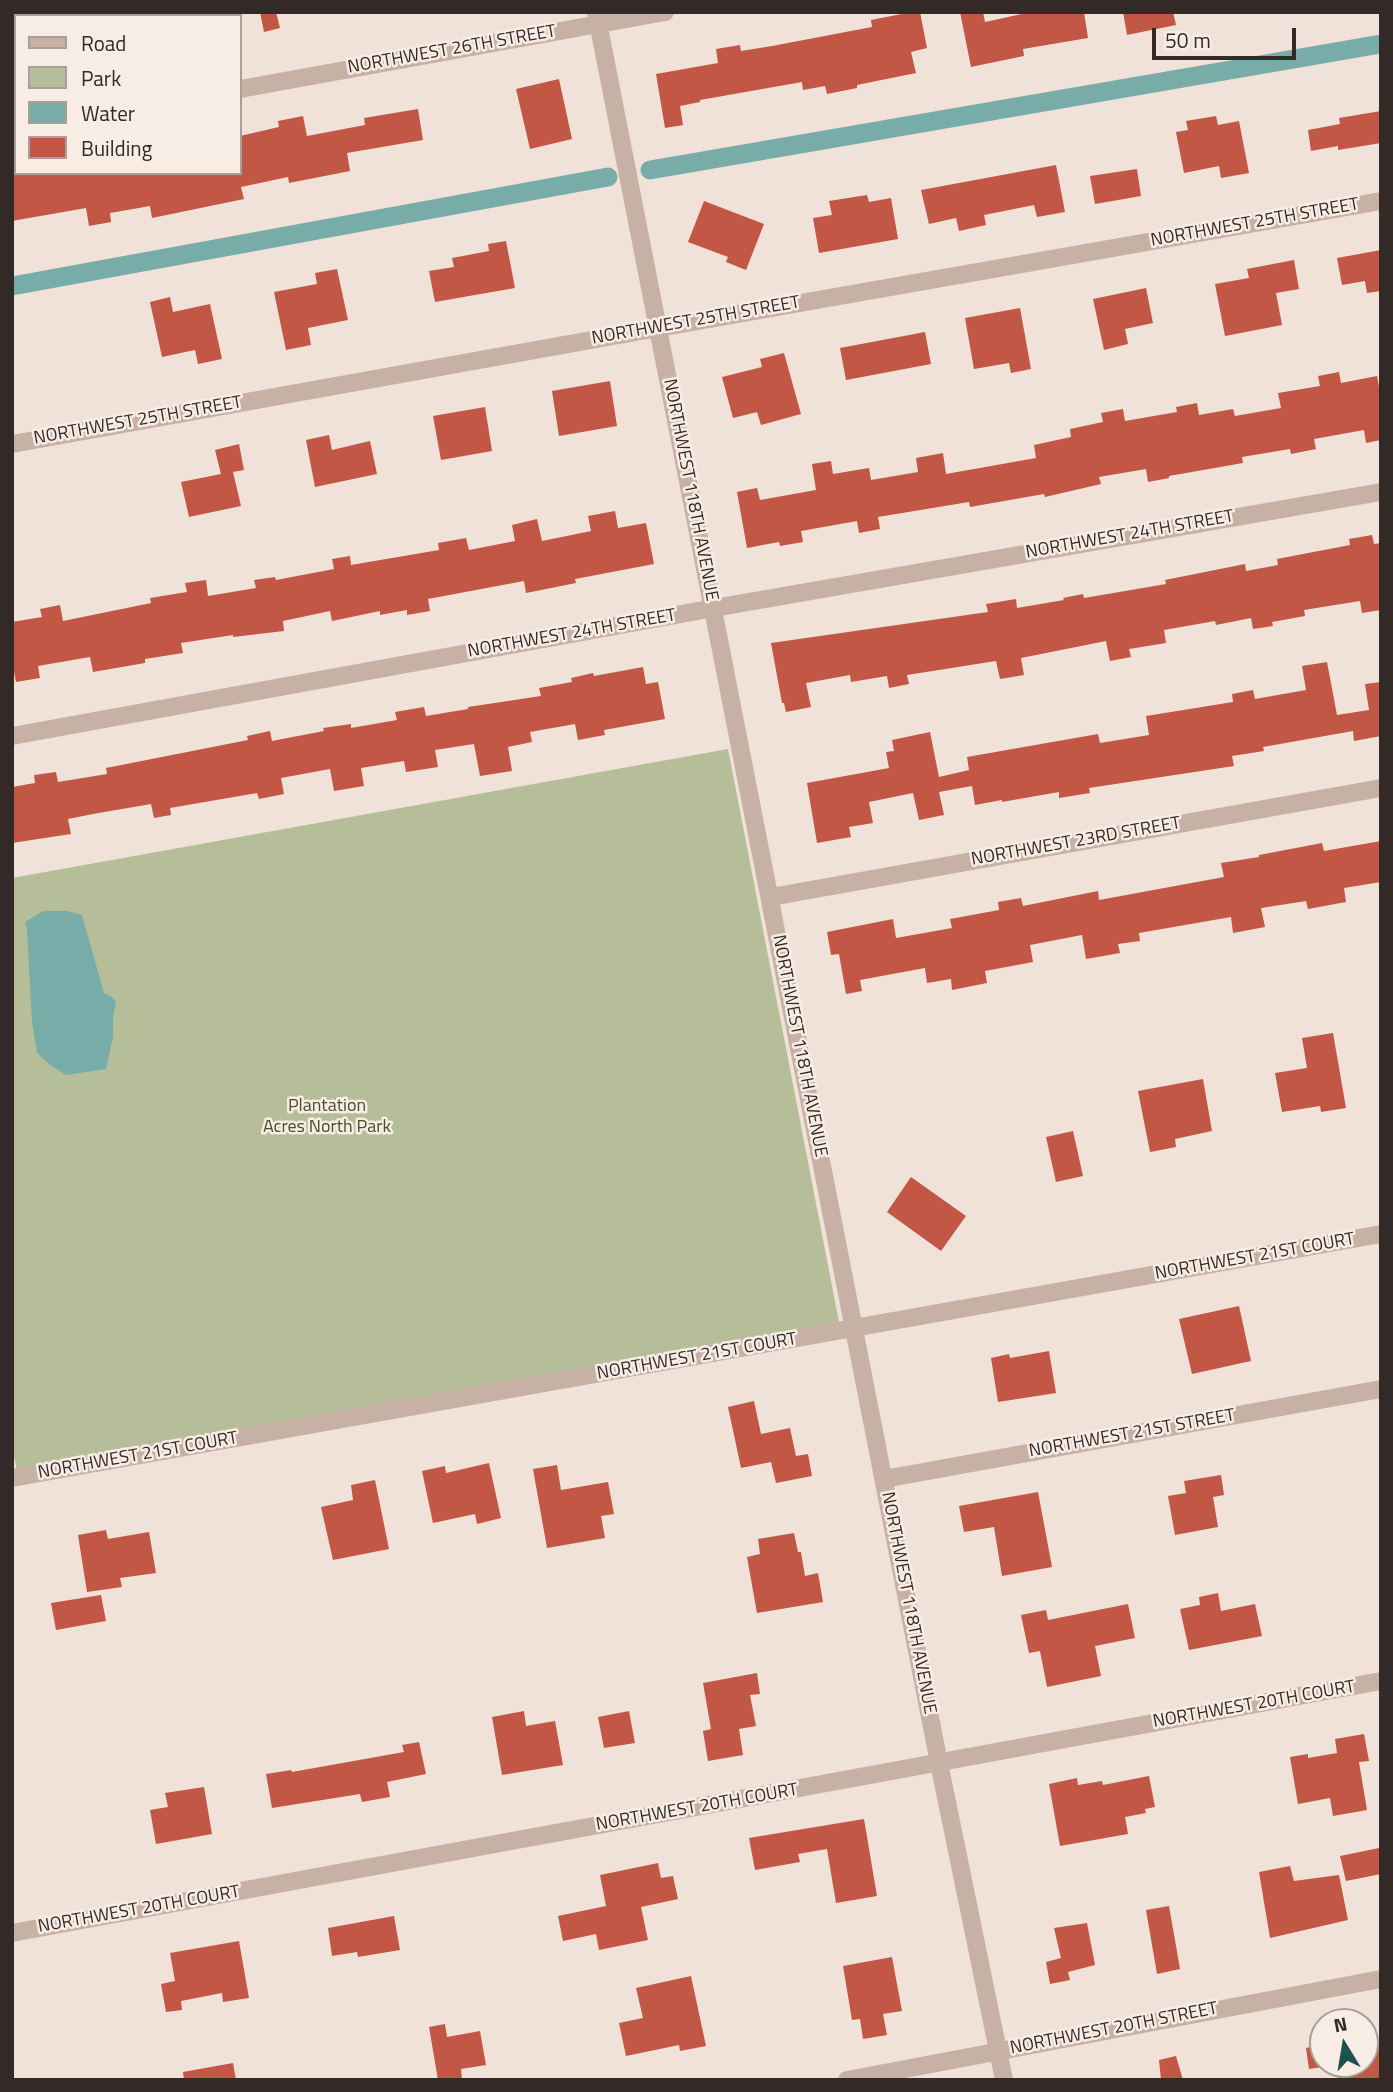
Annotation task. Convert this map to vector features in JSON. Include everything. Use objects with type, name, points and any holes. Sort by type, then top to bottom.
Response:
[{"type":"street","name":"NORTHWEST 26TH STREET","points":[[242,89],[598,18],[665,12]]},
{"type":"street","name":"NORTHWEST 118TH AVENUE","points":[[598,18],[939,1763],[1004,2080]]},
{"type":"street","name":"NORTHWEST 25TH STREET","points":[[12,444],[1381,201]]},
{"type":"street","name":"NORTHWEST 24TH STREET","points":[[12,736],[714,608],[1381,492]]},
{"type":"street","name":"NORTHWEST 23RD STREET","points":[[771,897],[1381,788]]},
{"type":"street","name":"NORTHWEST 21ST COURT","points":[[12,1478],[1381,1234]]},
{"type":"street","name":"NORTHWEST 21ST STREET","points":[[884,1479],[1381,1390]]},
{"type":"street","name":"NORTHWEST 20TH COURT","points":[[12,1933],[1381,1681]]},
{"type":"street","name":"NORTHWEST 20TH STREET","points":[[847,2080],[1381,1979]]},
{"type":"green space","name":"Plantation Acres North Park","points":[[728,749],[839,1322],[17,1470],[12,1448],[12,878]]},
{"type":"water","points":[[43,911],[67,911],[82,915],[104,993],[116,1002],[113,1037],[106,1069],[66,1075],[37,1053],[32,1022],[25,922]]},
{"type":"building","points":[[260,12],[276,12],[280,28],[264,32]]},
{"type":"building","points":[[920,12],[927,48],[911,52],[916,73],[827,94],[825,86],[803,90],[802,82],[700,100],[680,106],[683,125],[665,128],[656,74],[718,63],[716,49],[740,45],[741,51],[772,46],[872,27],[871,20]]},
{"type":"building","points":[[960,12],[983,12],[985,22],[1031,12],[1084,12],[1088,38],[1023,49],[1024,56],[971,67]]},
{"type":"building","points":[[1123,12],[1173,12],[1176,25],[1127,35]]},
{"type":"building","points":[[559,79],[572,139],[530,149],[516,89]]},
{"type":"building","points":[[418,109],[423,140],[347,153],[350,171],[289,183],[288,177],[241,187],[244,199],[152,218],[150,206],[110,213],[111,222],[89,226],[86,208],[12,221],[12,173],[242,175],[242,136],[279,127],[278,121],[303,116],[307,136],[365,125],[364,118]]},
{"type":"building","points":[[1381,111],[1381,143],[1311,151],[1308,130],[1340,124],[1339,118]]},
{"type":"building","points":[[1216,116],[1218,125],[1239,121],[1249,173],[1221,178],[1219,166],[1184,173],[1176,132],[1188,130],[1186,121]]},
{"type":"building","points":[[1056,165],[1065,212],[1037,217],[1034,205],[984,215],[986,225],[959,231],[956,218],[929,224],[921,190]]},
{"type":"building","points":[[1137,169],[1141,196],[1095,204],[1090,176]]},
{"type":"building","points":[[867,195],[869,202],[891,198],[898,239],[819,253],[813,218],[832,215],[829,201]]},
{"type":"building","points":[[704,201],[764,224],[746,270],[726,262],[728,257],[688,242]]},
{"type":"building","points":[[506,241],[515,288],[435,302],[429,271],[454,267],[452,258],[489,251],[488,244]]},
{"type":"building","points":[[1381,250],[1381,291],[1367,293],[1365,281],[1342,285],[1337,258]]},
{"type":"building","points":[[1294,260],[1299,289],[1276,293],[1282,325],[1225,336],[1215,284],[1249,278],[1247,269]]},
{"type":"building","points":[[337,269],[348,320],[308,328],[311,345],[286,350],[274,292],[317,284],[315,273]]},
{"type":"building","points":[[1146,288],[1153,323],[1125,329],[1128,344],[1104,350],[1093,299]]},
{"type":"building","points":[[170,297],[173,312],[210,304],[222,359],[198,364],[195,350],[162,357],[150,302]]},
{"type":"building","points":[[1020,308],[1031,369],[1011,373],[1009,363],[974,369],[965,318]]},
{"type":"building","points":[[925,332],[931,364],[846,380],[840,348]]},
{"type":"building","points":[[784,353],[801,414],[761,425],[757,412],[733,418],[722,377],[762,367],[760,359]]},
{"type":"building","points":[[1339,372],[1341,383],[1377,376],[1381,397],[1381,440],[1366,443],[1364,430],[1314,439],[1316,449],[1291,454],[1290,449],[1242,457],[1243,463],[1169,478],[1148,482],[1146,469],[1099,477],[1101,484],[1045,497],[1044,494],[970,507],[969,502],[878,517],[880,529],[859,533],[857,521],[801,531],[803,542],[780,546],[779,542],[747,548],[737,492],[757,488],[760,500],[816,490],[812,464],[831,461],[833,474],[869,468],[871,480],[918,472],[916,458],[943,453],[946,474],[1036,458],[1034,445],[1071,437],[1070,429],[1103,422],[1101,413],[1123,409],[1125,421],[1177,412],[1176,407],[1197,403],[1199,415],[1233,409],[1235,416],[1281,408],[1278,393],[1320,386],[1318,376]]},
{"type":"building","points":[[610,381],[617,426],[559,436],[552,391]]},
{"type":"building","points":[[485,407],[492,451],[441,460],[433,416]]},
{"type":"building","points":[[329,435],[332,450],[370,441],[377,474],[315,487],[306,440]]},
{"type":"building","points":[[239,444],[244,470],[233,472],[241,506],[189,517],[181,482],[221,474],[215,450]]},
{"type":"building","points":[[615,511],[618,528],[646,523],[654,564],[575,579],[576,583],[526,593],[524,581],[428,599],[430,611],[407,615],[407,610],[380,615],[380,611],[332,621],[330,611],[283,621],[284,631],[181,643],[183,653],[145,659],[145,663],[93,672],[90,657],[38,666],[40,678],[16,682],[12,662],[12,622],[42,617],[40,609],[60,605],[63,621],[151,603],[150,598],[187,592],[185,583],[206,580],[208,596],[256,588],[254,580],[275,577],[276,580],[334,569],[332,559],[350,556],[351,565],[439,550],[438,543],[466,538],[469,550],[515,541],[512,525],[537,519],[542,541],[591,531],[588,516]]},
{"type":"building","points":[[1372,535],[1374,544],[1381,543],[1381,610],[1362,613],[1360,601],[1304,610],[1305,616],[1272,622],[1273,626],[1253,629],[1251,618],[1216,625],[1215,621],[1164,630],[1166,643],[1129,649],[1131,657],[1110,661],[1106,641],[1021,658],[1024,675],[1000,679],[996,661],[907,675],[909,684],[889,688],[887,676],[851,682],[850,675],[806,683],[811,707],[786,712],[782,703],[771,643],[988,612],[986,604],[1016,599],[1017,608],[1083,594],[1084,598],[1166,584],[1165,580],[1245,564],[1246,571],[1278,565],[1277,559],[1350,545],[1349,539]]},
{"type":"building","points":[[1327,662],[1337,715],[1369,710],[1365,684],[1381,682],[1381,736],[1354,741],[1353,731],[1263,747],[1264,751],[1232,756],[1234,766],[1089,788],[1090,793],[1059,798],[1059,792],[975,805],[972,786],[939,792],[944,815],[919,820],[913,793],[869,802],[873,823],[849,827],[851,837],[817,843],[807,783],[889,768],[886,752],[894,751],[892,740],[930,732],[939,777],[969,770],[967,757],[1098,734],[1100,743],[1149,735],[1146,716],[1233,702],[1232,694],[1253,690],[1255,699],[1306,690],[1302,666]]},
{"type":"building","points":[[643,667],[646,684],[658,682],[665,719],[604,730],[605,735],[578,740],[575,724],[530,732],[532,742],[508,747],[512,771],[480,776],[474,744],[435,750],[438,767],[406,772],[404,761],[361,768],[364,786],[334,791],[330,769],[281,778],[284,794],[259,799],[257,793],[170,808],[171,815],[154,818],[151,804],[93,814],[68,819],[71,834],[12,843],[12,787],[35,783],[34,775],[56,772],[58,782],[107,774],[106,768],[248,740],[247,736],[270,731],[272,741],[324,731],[323,728],[351,724],[351,728],[397,720],[395,712],[424,707],[426,716],[468,709],[541,696],[539,688],[572,682],[571,678]]},
{"type":"building","points":[[1381,841],[1381,882],[1344,888],[1346,902],[1308,909],[1306,901],[1261,908],[1265,927],[1233,933],[1231,917],[1139,933],[1140,941],[1118,944],[1120,953],[1086,959],[1082,935],[1030,945],[1033,962],[985,971],[987,983],[952,990],[951,979],[927,983],[925,968],[860,980],[862,991],[846,994],[839,954],[831,955],[827,932],[893,919],[896,938],[952,928],[950,919],[999,910],[998,902],[1021,898],[1023,906],[1098,891],[1099,900],[1224,877],[1221,863],[1259,855],[1322,843],[1324,851]]},
{"type":"building","points":[[1333,1033],[1346,1108],[1321,1112],[1320,1106],[1282,1112],[1275,1073],[1307,1068],[1302,1038]]},
{"type":"building","points":[[1203,1079],[1212,1131],[1175,1139],[1176,1147],[1150,1152],[1138,1091]]},
{"type":"building","points":[[1073,1131],[1083,1176],[1056,1182],[1046,1137]]},
{"type":"building","points":[[911,1177],[966,1216],[941,1251],[887,1212]]},
{"type":"building","points":[[1239,1306],[1251,1361],[1192,1374],[1179,1319]]},
{"type":"building","points":[[1049,1351],[1056,1393],[998,1402],[991,1358],[1009,1354],[1010,1358]]},
{"type":"building","points":[[754,1401],[761,1434],[790,1428],[796,1456],[808,1454],[812,1476],[776,1483],[771,1462],[741,1468],[728,1407]]},
{"type":"building","points":[[489,1463],[501,1518],[477,1524],[475,1514],[433,1523],[422,1471],[445,1466],[446,1473]]},
{"type":"building","points":[[557,1465],[561,1490],[608,1482],[614,1514],[601,1516],[605,1538],[547,1548],[533,1469]]},
{"type":"building","points":[[1221,1475],[1224,1495],[1213,1497],[1218,1527],[1175,1535],[1168,1496],[1186,1493],[1184,1481]]},
{"type":"building","points":[[375,1480],[389,1549],[333,1560],[321,1507],[353,1500],[351,1485]]},
{"type":"building","points":[[1038,1492],[1052,1567],[1002,1576],[994,1527],[964,1532],[959,1506]]},
{"type":"building","points":[[106,1530],[108,1539],[149,1532],[156,1573],[120,1578],[122,1587],[87,1592],[78,1535]]},
{"type":"building","points":[[794,1533],[805,1576],[818,1573],[823,1602],[757,1613],[747,1557],[760,1554],[758,1539]]},
{"type":"building","points":[[1218,1593],[1221,1611],[1255,1604],[1262,1636],[1189,1650],[1180,1609],[1200,1605],[1199,1597]]},
{"type":"building","points":[[101,1595],[106,1621],[56,1630],[51,1603]]},
{"type":"building","points":[[1128,1604],[1135,1638],[1095,1646],[1101,1676],[1047,1687],[1040,1651],[1029,1653],[1021,1615],[1046,1610],[1048,1620]]},
{"type":"building","points":[[757,1673],[760,1694],[750,1695],[756,1726],[739,1729],[743,1755],[708,1761],[703,1731],[711,1729],[703,1683]]},
{"type":"building","points":[[524,1711],[526,1726],[555,1721],[563,1765],[502,1775],[492,1717]]},
{"type":"building","points":[[629,1711],[635,1743],[604,1748],[598,1717]]},
{"type":"building","points":[[1364,1734],[1369,1761],[1359,1762],[1367,1810],[1333,1816],[1330,1798],[1298,1804],[1290,1757],[1308,1754],[1308,1758],[1337,1753],[1335,1739]]},
{"type":"building","points":[[419,1742],[426,1774],[387,1782],[390,1797],[362,1802],[360,1794],[272,1808],[266,1774],[292,1772],[404,1752],[402,1745]]},
{"type":"building","points":[[1149,1776],[1155,1807],[1145,1809],[1146,1813],[1125,1817],[1128,1834],[1060,1846],[1049,1784],[1077,1778],[1078,1785],[1102,1781],[1103,1785]]},
{"type":"building","points":[[204,1787],[212,1834],[156,1844],[150,1810],[168,1807],[165,1793]]},
{"type":"building","points":[[864,1819],[877,1896],[836,1903],[827,1849],[798,1854],[800,1862],[755,1870],[749,1838]]},
{"type":"building","points":[[1379,1848],[1381,1874],[1346,1881],[1340,1856]]},
{"type":"building","points":[[658,1863],[661,1878],[673,1876],[678,1899],[641,1907],[648,1940],[599,1950],[596,1934],[563,1941],[558,1916],[606,1906],[600,1875]]},
{"type":"building","points":[[1290,1866],[1294,1881],[1339,1875],[1348,1920],[1270,1938],[1259,1872]]},
{"type":"building","points":[[1169,1906],[1180,1969],[1157,1974],[1146,1910]]},
{"type":"building","points":[[394,1916],[400,1950],[358,1957],[357,1952],[332,1956],[328,1928]]},
{"type":"building","points":[[1087,1923],[1095,1965],[1068,1972],[1070,1980],[1050,1984],[1046,1962],[1061,1958],[1054,1928]]},
{"type":"building","points":[[239,1941],[249,1998],[223,2002],[222,1993],[181,2001],[182,2010],[166,2012],[161,1984],[175,1981],[170,1953]]},
{"type":"building","points":[[892,1957],[902,2011],[883,2014],[887,2035],[863,2039],[860,2019],[852,2020],[843,1966]]},
{"type":"building","points":[[691,1976],[706,2046],[680,2051],[679,2045],[626,2056],[619,2023],[643,2018],[636,1988]]},
{"type":"building","points":[[445,2024],[447,2037],[480,2031],[486,2065],[461,2069],[462,2080],[438,2080],[429,2027]]},
{"type":"building","points":[[1379,2046],[1381,2080],[1338,2080],[1379,2078]]},
{"type":"building","points":[[1309,2047],[1309,2069],[1306,2048]]},
{"type":"building","points":[[1176,2056],[1183,2080],[1161,2080],[1159,2060]]},
{"type":"building","points":[[233,2063],[236,2080],[184,2080],[183,2072]]},
{"type":"waterway","points":[[650,170],[1381,44]]},
{"type":"waterway","points":[[12,286],[608,177]]}]
